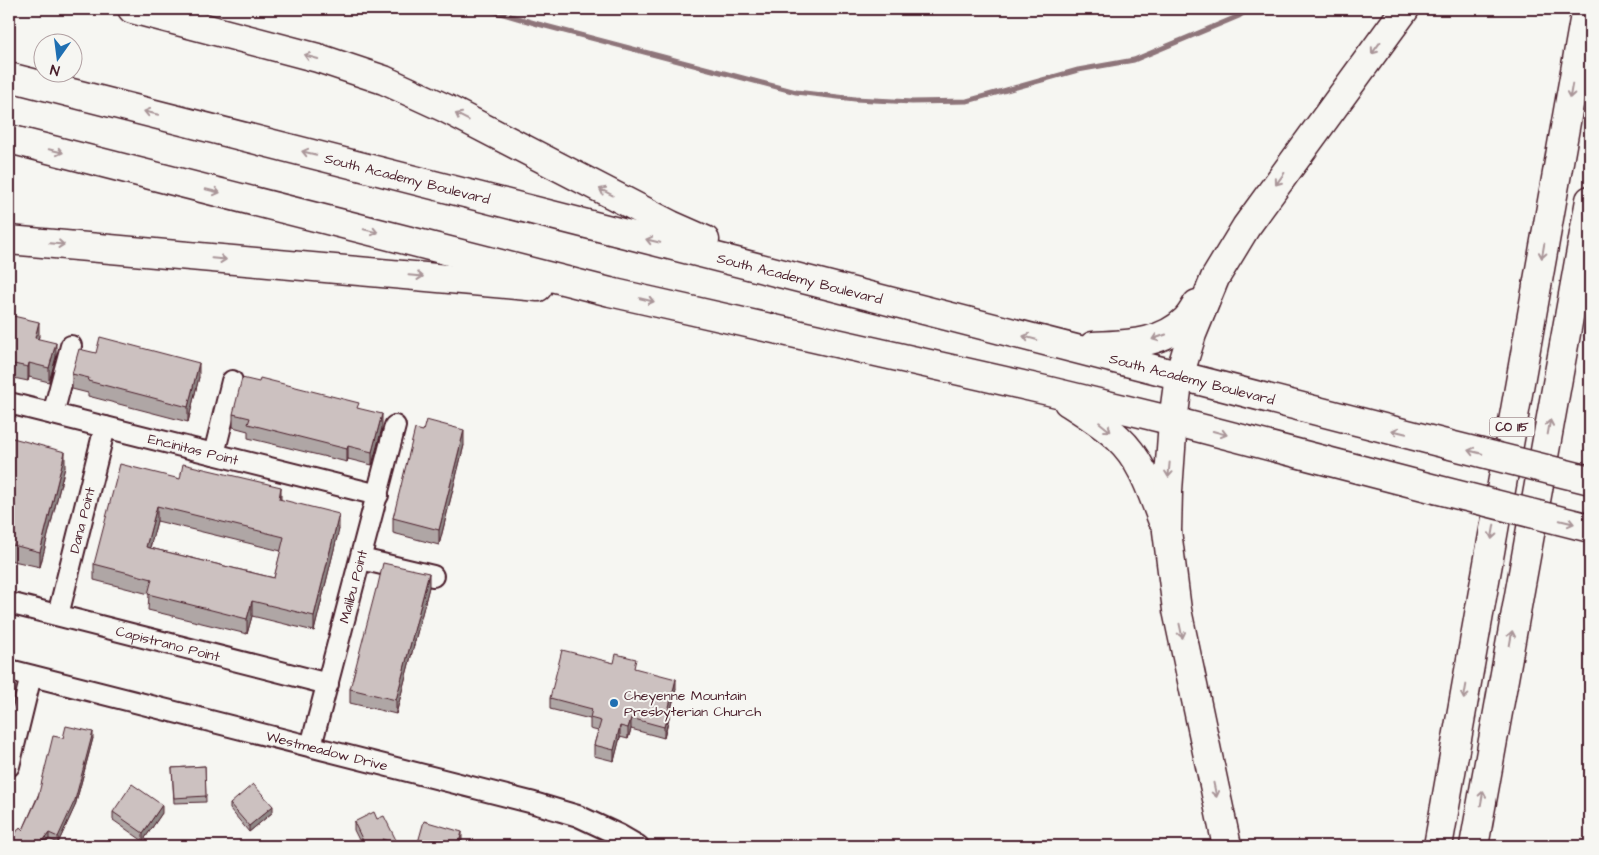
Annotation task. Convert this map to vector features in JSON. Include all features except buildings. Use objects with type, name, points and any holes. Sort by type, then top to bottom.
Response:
[{"type":"highway","points":[[132,9],[318,58],[384,80],[445,108],[670,225],[811,281]]},
{"type":"highway","points":[[1066,347],[1144,342],[1169,334],[1187,319],[1215,278],[1246,226],[1405,9]]},
{"type":"highway","name":"CO 115","points":[[1438,846],[1586,9]]},
{"type":"highway","name":"South Academy Boulevard","points":[[9,77],[1590,480]]},
{"type":"highway","points":[[9,139],[610,292],[1049,391],[1590,528]]},
{"type":"highway","name":"CO 115","points":[[1474,846],[1590,200]]},
{"type":"highway","points":[[9,240],[610,292]]},
{"type":"highway","points":[[1215,278],[1192,334],[1179,376],[1173,421],[1167,531],[1177,610],[1227,846]]},
{"type":"highway","points":[[1049,391],[1094,418],[1119,439],[1135,459],[1151,489],[1167,531]]},
{"type":"street","points":[[53,414],[71,346]]},
{"type":"street","points":[[214,454],[232,380]]},
{"type":"street","name":"Encinitas Point","points":[[9,403],[378,495]]},
{"type":"street","name":"Malibu Point","points":[[311,746],[395,426]]},
{"type":"street","name":"Dana Point","points":[[58,615],[105,427]]},
{"type":"street","points":[[361,558],[433,576]]},
{"type":"street","name":"Capistrano Point","points":[[9,603],[328,684]]},
{"type":"street","name":"Westmeadow Drive","points":[[9,670],[552,808],[578,816],[638,846]]},
{"type":"street","points":[[9,766],[31,676]]},
{"type":"waterway","points":[[486,9],[796,92],[855,99],[912,102],[967,101],[1078,70],[1134,60],[1239,16],[1249,9]]},
{"type":"place","name":"Cheyenne Mountain Presbyterian Church","points":[[614,703]]}]
